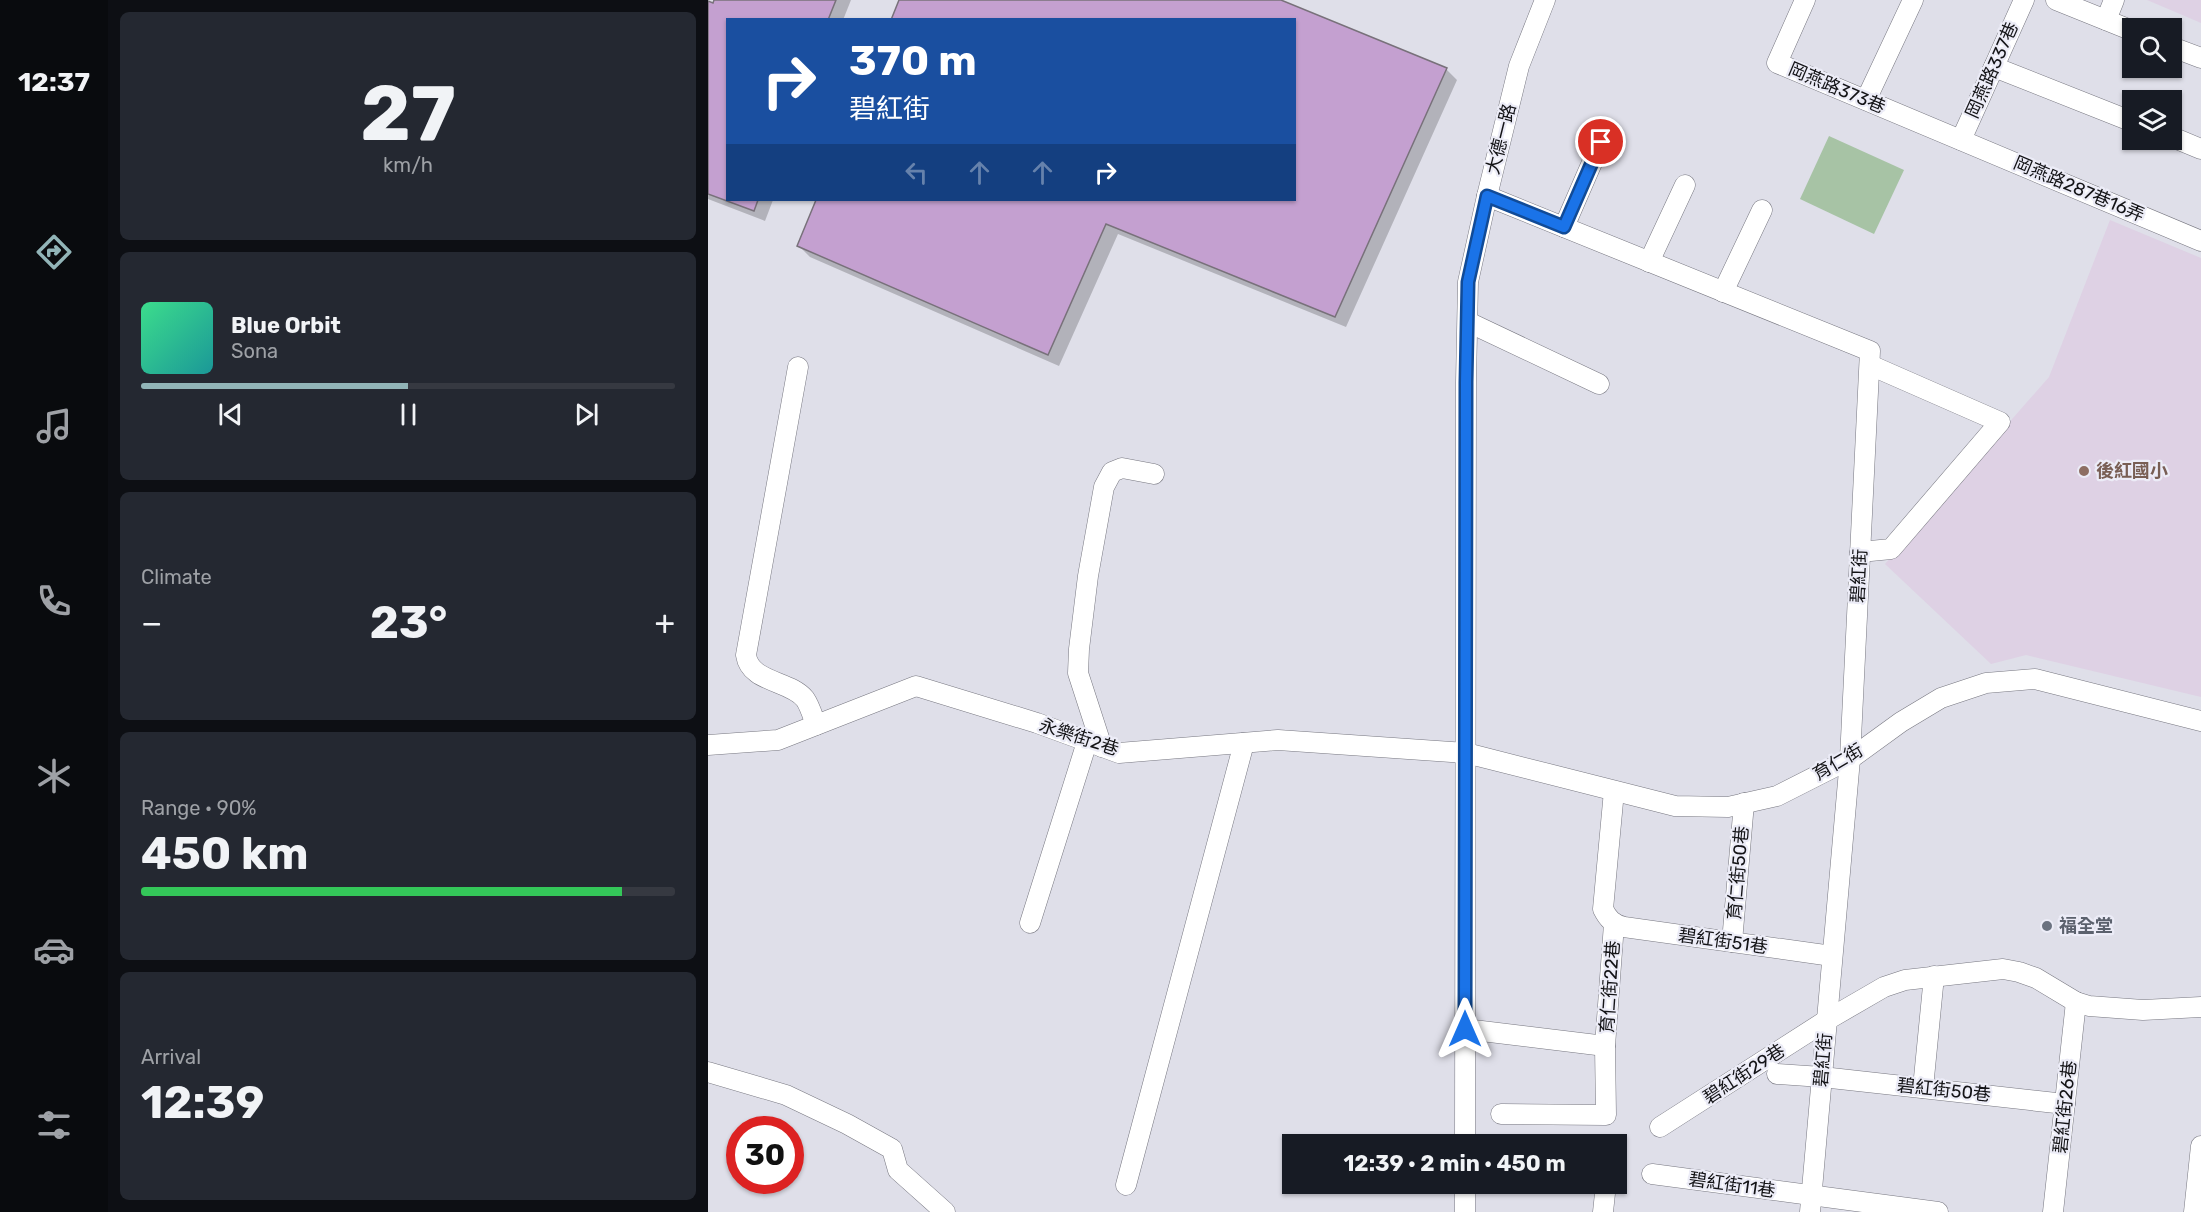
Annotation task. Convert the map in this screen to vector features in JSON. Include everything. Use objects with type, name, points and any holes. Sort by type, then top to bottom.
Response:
[{"type":"street","name":"大德一路","points":[[1465,1134],[1468,282],[1519,66],[1545,0]]},
{"type":"street","name":"岡燕路373巷","points":[[1805,0],[1777,63],[1960,140]]},
{"type":"street","points":[[1866,100],[1913,0]]},
{"type":"street","name":"岡燕路337巷","points":[[1960,140],[2024,0]]},
{"type":"street","points":[[2056,0],[2122,27]]},
{"type":"street","points":[[2106,20],[2114,0]]},
{"type":"street","points":[[2182,51],[2201,58]]},
{"type":"street","points":[[1994,67],[2122,118]]},
{"type":"street","name":"岡燕路287巷16弄","points":[[1960,140],[2200,237]]},
{"type":"street","points":[[2182,141],[2201,149]]},
{"type":"street","points":[[1564,227],[1601,142]]},
{"type":"street","points":[[1649,262],[1685,185]]},
{"type":"street","points":[[1487,196],[1870,351],[1870,365],[2000,422],[1891,549],[1860,552]]},
{"type":"street","points":[[1723,291],[1762,210]]},
{"type":"street","points":[[1468,322],[1599,384]]},
{"type":"street","name":"碧紅街","points":[[1811,1204],[1850,759],[1870,365]]},
{"type":"street","points":[[798,367],[746,655],[747,664],[754,670],[804,699],[816,725]]},
{"type":"street","points":[[1030,923],[1094,744],[1078,674],[1088,576],[1104,487],[1112,472],[1122,468],[1154,474]]},
{"type":"street","name":"育仁街","points":[[1466,753],[1676,806],[1728,807],[1777,796],[1850,759],[1901,722],[1941,698],[1986,682],[2035,679],[2201,721]]},
{"type":"street","name":"永樂街2巷","points":[[708,745],[778,741],[916,686],[1037,723],[1119,753],[1278,740],[1466,753]]},
{"type":"street","points":[[1126,1185],[1244,743]]},
{"type":"street","name":"育仁街22巷","points":[[1501,1114],[1606,1115],[1605,1046],[1614,924],[1604,909],[1614,791]]},
{"type":"street","name":"育仁街50巷","points":[[1732,942],[1744,803]]},
{"type":"street","name":"碧紅街51巷","points":[[1614,924],[1832,956]]},
{"type":"street","name":"碧紅街29巷","points":[[1660,1127],[1827,1020],[1884,987],[1905,980],[2003,969],[2036,978],[2076,1002],[2112,1009],[2201,1007]]},
{"type":"street","points":[[1923,1088],[1934,976]]},
{"type":"street","name":"碧紅街26巷","points":[[2052,1212],[2076,1002]]},
{"type":"street","points":[[1465,1029],[1605,1046]]},
{"type":"street","points":[[708,1072],[786,1095],[847,1124],[892,1149],[898,1170],[945,1212]]},
{"type":"street","name":"碧紅街50巷","points":[[1777,1074],[2065,1104]]},
{"type":"street","points":[[2194,1212],[2201,1146]]},
{"type":"street","name":"碧紅街11巷","points":[[1652,1174],[1811,1204]]},
{"type":"street","points":[[1465,1194],[1465,1212]]},
{"type":"street","points":[[1603,1212],[1604,1194]]},
{"type":"street","points":[[1811,1204],[1938,1212]]},
{"type":"shaded area","points":[[2147,0],[2201,0],[2201,23]]},
{"type":"shaded area","name":"後紅國小","points":[[2110,220],[2201,258],[2201,697],[2026,655],[1991,664],[1885,564],[2049,377]]},
{"type":"green space","points":[[1829,136],[1904,170],[1874,234],[1800,199]]},
{"type":"building","points":[[714,0],[836,0],[829,18],[726,18],[726,201],[708,194],[708,1],[713,3]]},
{"type":"building","points":[[899,0],[1281,0],[1447,68],[1335,317],[1106,224],[1048,355],[797,246],[816,201],[1296,201],[1296,18],[892,18]]},
{"type":"building","points":[[727,201],[758,201],[754,211]]},
{"type":"place","name":"後紅國小","points":[[2084,471]]},
{"type":"place","name":"福全堂","points":[[2047,926]]},
{"type":"route","points":[[1465,1029],[1468,282],[1487,196],[1564,227],[1601,142]]}]
